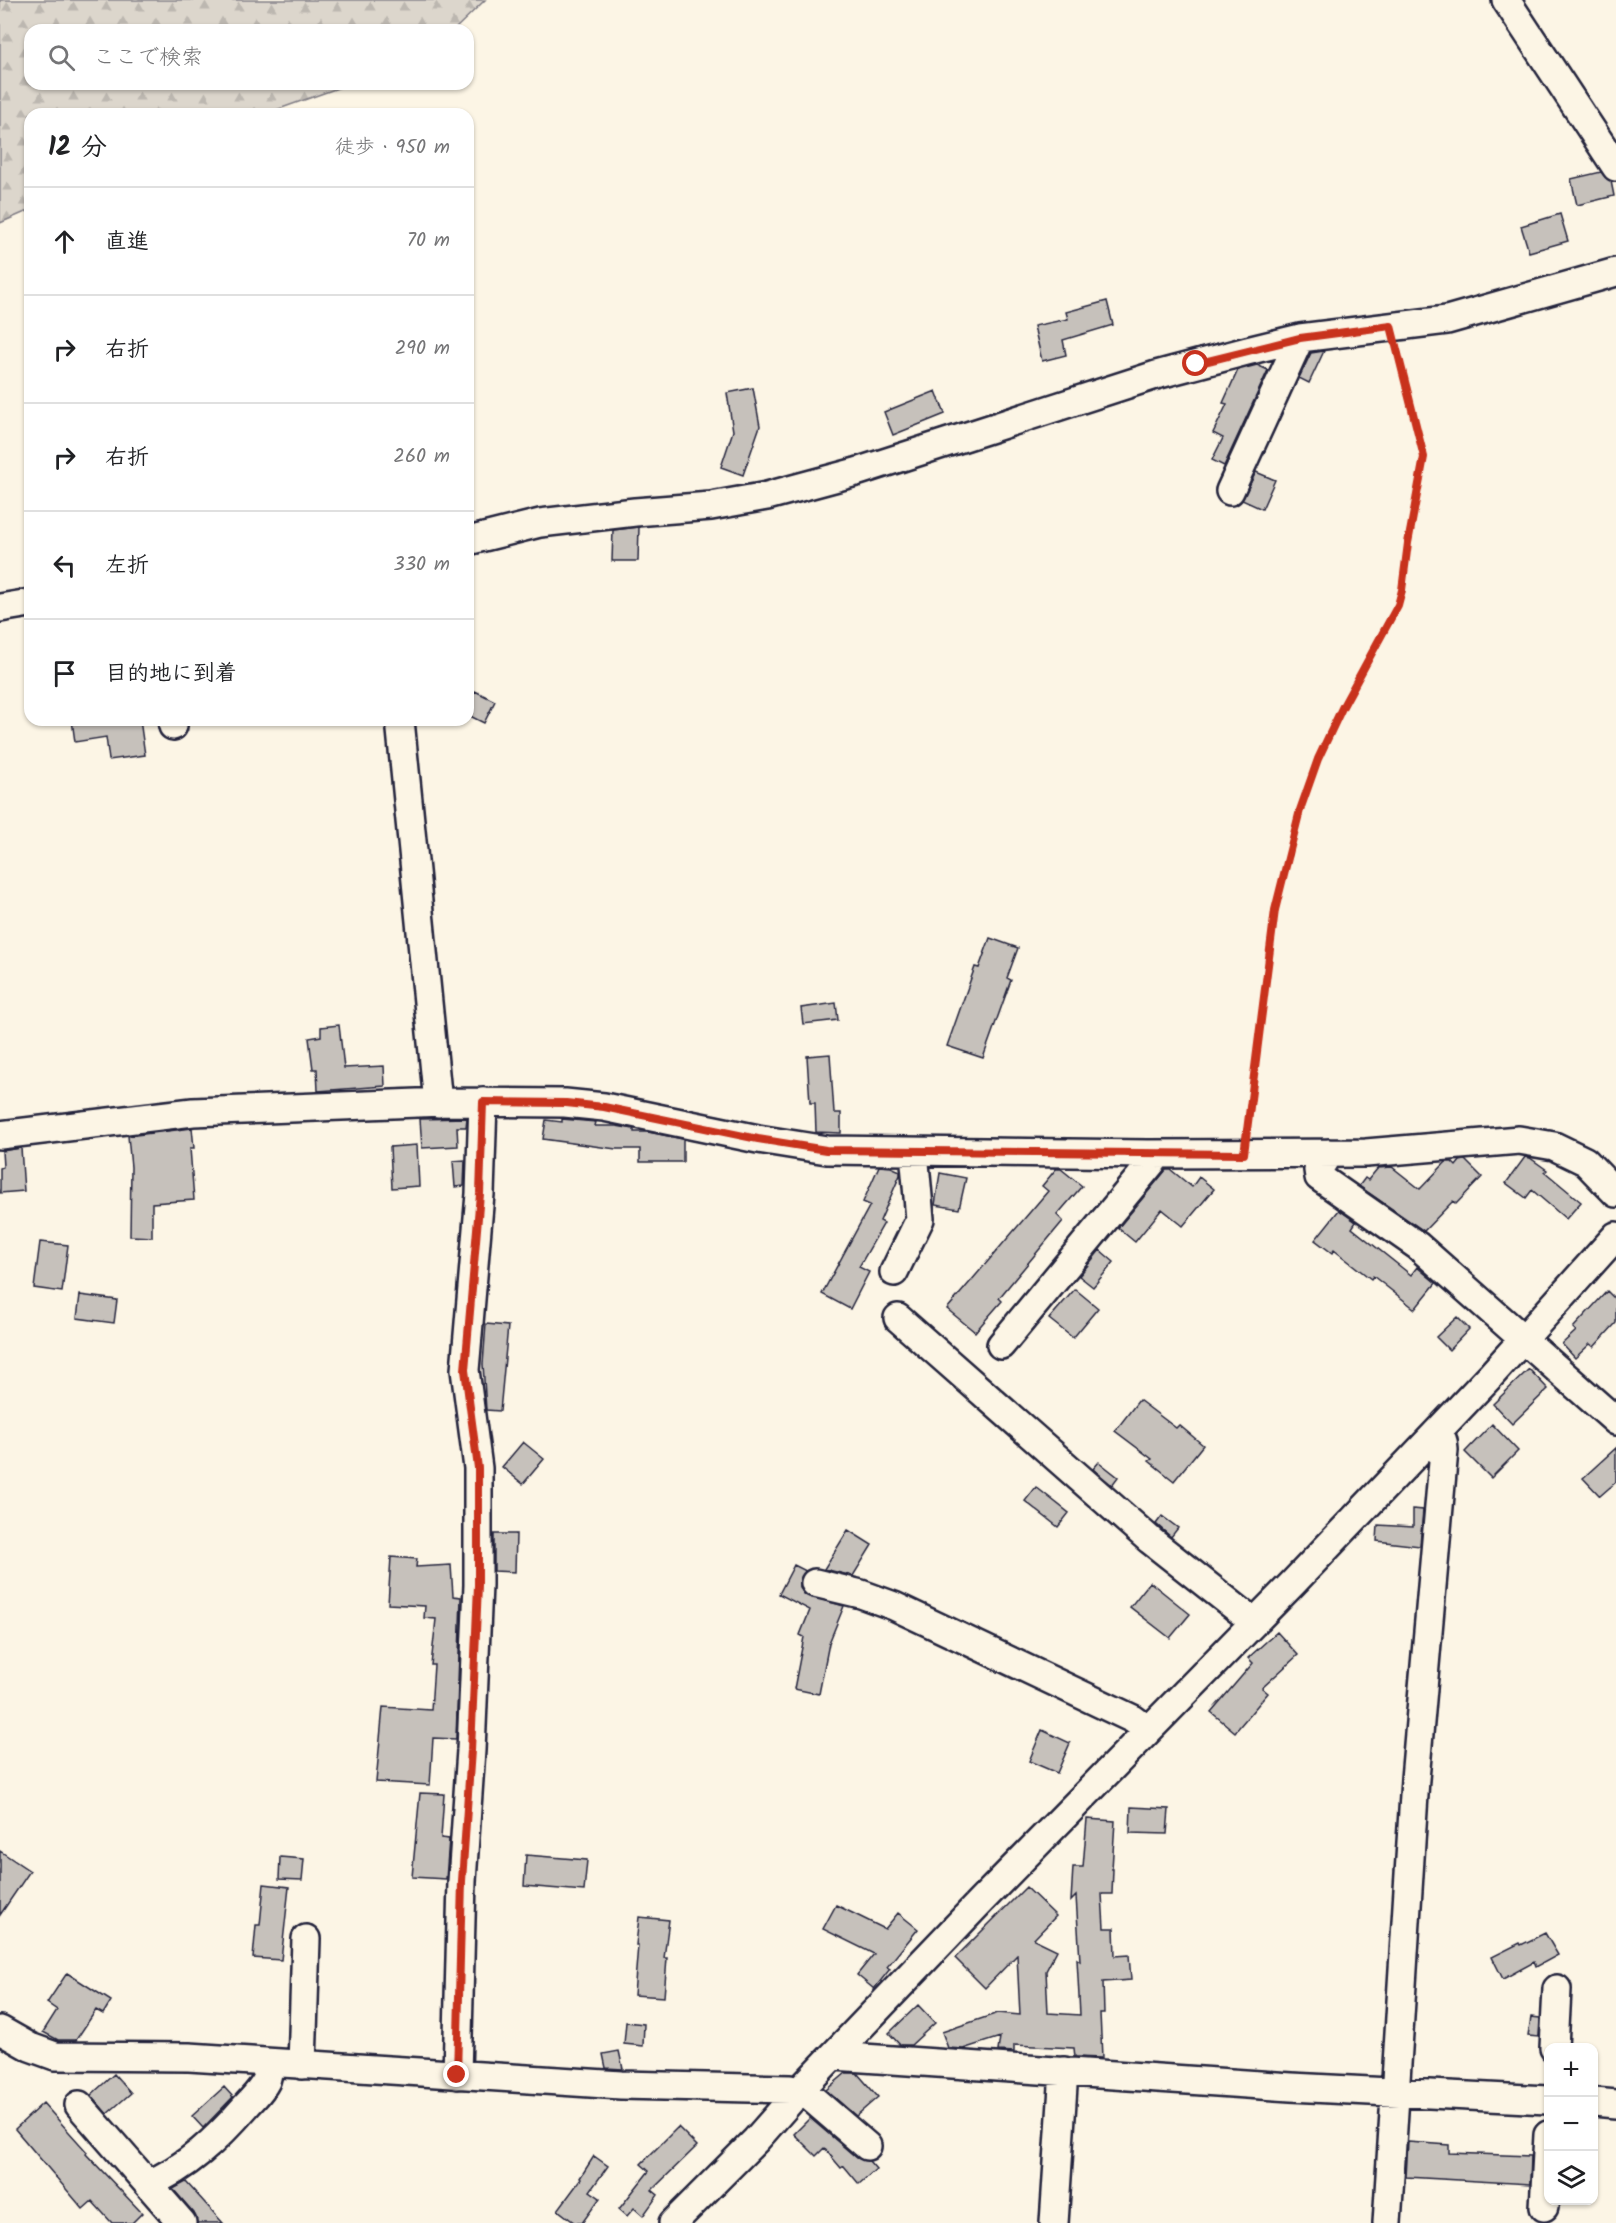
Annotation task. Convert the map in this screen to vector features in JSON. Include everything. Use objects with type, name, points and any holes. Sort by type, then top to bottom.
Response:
[{"type":"street","points":[[1506,0],[1616,167]]},
{"type":"street","points":[[474,540],[540,523],[711,506],[814,485],[1156,375],[1300,338],[1446,320],[1616,272]]},
{"type":"street","points":[[1230,490],[1300,338]]},
{"type":"street","points":[[0,608],[24,604]]},
{"type":"street","points":[[401,726],[438,1102]]},
{"type":"street","points":[[0,1135],[193,1112],[438,1102],[566,1103],[604,1107],[758,1139],[826,1150],[1159,1154],[1366,1153],[1519,1140],[1554,1146],[1585,1161],[1616,1193]]},
{"type":"street","points":[[457,2075],[462,1881],[471,1750],[478,1562],[478,1468],[465,1370],[480,1194],[483,1102]]},
{"type":"street","points":[[894,1272],[920,1218],[914,1152]]},
{"type":"street","points":[[1329,1153],[1318,1170],[1319,1177],[1418,1246],[1616,1421]]},
{"type":"street","points":[[1001,1345],[1159,1154]]},
{"type":"street","points":[[673,2223],[756,2140],[799,2091],[981,1900],[1436,1433],[1616,1236]]},
{"type":"street","points":[[898,1318],[1150,1540],[1254,1622]]},
{"type":"street","points":[[1387,2223],[1415,1779],[1444,1450],[1443,1441],[1436,1433]]},
{"type":"street","points":[[815,1583],[861,1594],[894,1606],[1134,1719],[1148,1730]]},
{"type":"street","points":[[302,2065],[306,1939]]},
{"type":"street","points":[[1554,2043],[1557,1989]]},
{"type":"street","points":[[0,2030],[30,2047],[55,2056],[189,2057],[621,2085],[790,2089],[809,2096],[867,2146]]},
{"type":"street","points":[[834,2056],[1544,2100]]},
{"type":"street","points":[[148,2184],[166,2177],[192,2158],[230,2124],[259,2091],[266,2080],[270,2063]]},
{"type":"street","points":[[1054,2223],[1064,2071]]},
{"type":"street","points":[[1598,2102],[1616,2104]]},
{"type":"street","points":[[79,2105],[182,2223]]},
{"type":"street","points":[[1544,2206],[1547,2151]]},
{"type":"path","points":[[1244,1154],[1275,910],[1300,810],[1318,759],[1337,718],[1398,605],[1402,590],[1424,457],[1391,326]]},
{"type":"green space","points":[[0,0],[485,0],[460,24],[24,24],[24,90],[332,90],[282,108],[24,108],[24,213],[0,223]]},
{"type":"building","points":[[1601,172],[1611,181],[1614,196],[1577,205],[1571,179]]},
{"type":"building","points":[[1560,214],[1568,241],[1529,252],[1521,226]]},
{"type":"building","points":[[1107,301],[1113,325],[1063,340],[1066,355],[1042,361],[1034,326],[1068,319],[1066,312]]},
{"type":"building","points":[[1324,351],[1309,383],[1299,378],[1311,353]]},
{"type":"building","points":[[1257,365],[1268,370],[1224,466],[1212,460],[1223,438],[1213,433],[1227,404],[1223,403],[1238,370]]},
{"type":"building","points":[[753,388],[760,426],[743,475],[721,467],[733,431],[727,393]]},
{"type":"building","points":[[936,391],[945,414],[893,435],[884,412]]},
{"type":"building","points":[[1256,472],[1275,480],[1262,509],[1242,500]]},
{"type":"building","points":[[639,527],[638,561],[612,561],[613,530]]},
{"type":"building","points":[[475,691],[495,701],[484,723],[474,718]]},
{"type":"building","points":[[73,726],[141,726],[145,755],[109,760],[106,737],[75,742]]},
{"type":"building","points":[[990,938],[1018,948],[1007,978],[1011,980],[983,1058],[947,1046],[975,967],[979,968]]},
{"type":"building","points":[[836,1003],[838,1020],[803,1024],[801,1008]]},
{"type":"building","points":[[339,1025],[344,1068],[384,1066],[385,1086],[318,1091],[317,1069],[313,1069],[309,1038],[321,1036],[321,1027]]},
{"type":"building","points":[[830,1054],[834,1113],[841,1113],[841,1133],[816,1132],[815,1103],[810,1103],[807,1056]]},
{"type":"building","points":[[467,1118],[466,1127],[457,1127],[458,1146],[422,1148],[420,1119]]},
{"type":"building","points":[[562,1119],[596,1122],[595,1126],[616,1126],[634,1129],[634,1132],[648,1132],[683,1139],[683,1162],[640,1162],[640,1149],[616,1149],[543,1139],[546,1120],[562,1122]]},
{"type":"building","points":[[192,1128],[194,1148],[190,1148],[194,1200],[152,1203],[152,1237],[130,1236],[131,1167],[128,1136]]},
{"type":"building","points":[[417,1145],[419,1186],[392,1188],[390,1147]]},
{"type":"building","points":[[21,1148],[24,1191],[0,1193],[2,1151]]},
{"type":"building","points":[[1525,1157],[1547,1170],[1545,1172],[1581,1202],[1566,1219],[1532,1190],[1526,1198],[1506,1183]]},
{"type":"building","points":[[465,1160],[464,1186],[455,1187],[453,1161]]},
{"type":"building","points":[[1465,1160],[1482,1177],[1456,1204],[1453,1201],[1424,1231],[1359,1186],[1365,1178],[1368,1180],[1378,1168],[1392,1167],[1420,1189],[1446,1162],[1452,1162],[1456,1166],[1460,1161]]},
{"type":"building","points":[[879,1166],[891,1167],[900,1171],[900,1175],[880,1221],[884,1223],[859,1267],[869,1272],[850,1309],[822,1294],[870,1205],[863,1202]]},
{"type":"building","points":[[1056,1169],[1061,1169],[1082,1186],[1057,1215],[1063,1221],[999,1298],[1002,1301],[975,1332],[947,1309],[1048,1191],[1042,1186]]},
{"type":"building","points":[[1166,1170],[1171,1170],[1192,1187],[1199,1177],[1214,1189],[1183,1226],[1162,1209],[1135,1242],[1118,1228]]},
{"type":"building","points":[[940,1173],[966,1178],[959,1209],[935,1205]]},
{"type":"building","points":[[1339,1210],[1356,1222],[1352,1228],[1411,1275],[1417,1267],[1436,1283],[1415,1309],[1373,1276],[1371,1279],[1334,1250],[1332,1253],[1315,1240]]},
{"type":"building","points":[[40,1242],[68,1245],[62,1292],[34,1288]]},
{"type":"building","points":[[1100,1250],[1114,1262],[1093,1287],[1079,1276]]},
{"type":"building","points":[[1075,1289],[1098,1308],[1073,1338],[1049,1319]]},
{"type":"building","points":[[1607,1291],[1616,1300],[1616,1323],[1594,1347],[1590,1344],[1575,1358],[1562,1344],[1576,1331],[1573,1328]]},
{"type":"building","points":[[80,1295],[117,1300],[114,1323],[77,1318]]},
{"type":"building","points":[[1457,1317],[1469,1329],[1449,1350],[1436,1337]]},
{"type":"building","points":[[486,1324],[508,1326],[500,1411],[486,1410],[483,1364]]},
{"type":"building","points":[[1529,1369],[1548,1389],[1512,1424],[1493,1404]]},
{"type":"building","points":[[1139,1400],[1176,1428],[1179,1425],[1203,1445],[1174,1481],[1149,1461],[1152,1459],[1115,1431]]},
{"type":"building","points":[[1492,1424],[1518,1451],[1491,1478],[1465,1452]]},
{"type":"building","points":[[523,1442],[544,1459],[523,1484],[502,1467]]},
{"type":"building","points":[[1616,1448],[1616,1482],[1600,1496],[1583,1478]]},
{"type":"building","points":[[1099,1462],[1118,1477],[1112,1485],[1093,1469]]},
{"type":"building","points":[[1036,1487],[1069,1513],[1058,1527],[1025,1501]]},
{"type":"building","points":[[1413,1509],[1423,1510],[1420,1546],[1377,1541],[1378,1525],[1413,1527]]},
{"type":"building","points":[[1162,1516],[1178,1528],[1171,1537],[1156,1524]]},
{"type":"building","points":[[848,1530],[872,1545],[853,1576],[824,1569]]},
{"type":"building","points":[[494,1534],[516,1534],[515,1572],[494,1571]]},
{"type":"building","points":[[391,1557],[417,1559],[416,1567],[451,1565],[453,1596],[461,1597],[456,1739],[433,1738],[430,1785],[376,1782],[383,1707],[431,1710],[434,1665],[431,1665],[436,1619],[424,1618],[425,1606],[388,1604]]},
{"type":"building","points":[[794,1565],[806,1571],[800,1580],[800,1588],[805,1595],[844,1606],[829,1643],[819,1694],[794,1689],[804,1637],[800,1635],[810,1610],[779,1594]]},
{"type":"building","points":[[1150,1582],[1190,1614],[1170,1638],[1130,1607]]},
{"type":"building","points":[[1277,1632],[1298,1655],[1262,1688],[1268,1693],[1235,1732],[1211,1712],[1253,1663],[1248,1658]]},
{"type":"building","points":[[1042,1730],[1070,1743],[1057,1773],[1029,1761]]},
{"type":"building","points":[[420,1793],[444,1794],[441,1838],[449,1839],[446,1879],[412,1877]]},
{"type":"building","points":[[1131,1807],[1169,1809],[1167,1834],[1130,1833]]},
{"type":"building","points":[[1087,1819],[1115,1821],[1112,1894],[1102,1894],[1104,1928],[1114,1928],[1115,1956],[1129,1955],[1131,1980],[1103,1982],[1104,2013],[1100,2013],[1102,2058],[1075,2057],[1074,2048],[1014,2045],[1014,2052],[998,2051],[1000,2037],[963,2049],[948,2048],[942,2032],[998,2013],[1020,2015],[1017,1955],[985,1988],[955,1958],[1026,1887],[1056,1916],[1034,1939],[1057,1950],[1046,1971],[1048,2013],[1080,2015],[1077,1959],[1080,1961],[1076,1896],[1071,1901],[1073,1867],[1083,1867]]},
{"type":"building","points":[[0,1851],[30,1871],[0,1915]]},
{"type":"building","points":[[526,1855],[587,1860],[584,1891],[524,1886]]},
{"type":"building","points":[[280,1857],[304,1859],[302,1880],[279,1879]]},
{"type":"building","points":[[264,1884],[289,1887],[281,1960],[253,1958],[256,1925],[260,1925]]},
{"type":"building","points":[[836,1905],[885,1929],[898,1913],[918,1929],[887,1967],[890,1969],[874,1989],[857,1975],[874,1954],[823,1929]]},
{"type":"building","points":[[639,1917],[669,1920],[664,1958],[667,1958],[664,1997],[634,1995]]},
{"type":"building","points":[[1545,1933],[1558,1955],[1536,1967],[1534,1962],[1503,1979],[1492,1957]]},
{"type":"building","points":[[67,1973],[111,2001],[103,2014],[96,2010],[76,2040],[58,2040],[43,2032],[57,2010],[47,2003]]},
{"type":"building","points":[[918,2005],[935,2023],[911,2045],[900,2045],[889,2033]]},
{"type":"building","points":[[1531,2017],[1540,2018],[1539,2037],[1528,2036]]},
{"type":"building","points":[[626,2022],[644,2024],[643,2046],[624,2044]]},
{"type":"building","points":[[619,2051],[623,2069],[606,2068],[603,2054]]},
{"type":"building","points":[[846,2073],[857,2073],[878,2097],[856,2116],[826,2090]]},
{"type":"building","points":[[114,2074],[131,2093],[107,2114],[91,2095]]},
{"type":"building","points":[[224,2087],[233,2097],[203,2128],[192,2116]]},
{"type":"building","points":[[43,2103],[87,2152],[86,2154],[142,2213],[132,2223],[112,2223],[92,2201],[83,2209],[15,2129]]},
{"type":"building","points":[[810,2118],[857,2158],[869,2161],[876,2169],[859,2184],[824,2148],[816,2156],[794,2134]]},
{"type":"building","points":[[678,2127],[697,2146],[652,2190],[658,2195],[643,2216],[634,2208],[627,2216],[619,2209],[649,2171],[641,2164]]},
{"type":"building","points":[[1408,2142],[1449,2145],[1449,2153],[1531,2156],[1530,2184],[1406,2177]]},
{"type":"building","points":[[594,2156],[608,2166],[590,2191],[600,2198],[582,2223],[575,2223],[558,2210],[581,2179]]},
{"type":"building","points":[[186,2182],[223,2223],[197,2223],[194,2213],[173,2189]]},
{"type":"route","points":[[457,2075],[462,1881],[471,1750],[478,1585],[478,1468],[465,1370],[480,1194],[483,1102],[566,1103],[604,1107],[758,1139],[826,1150],[1244,1154],[1275,910],[1300,810],[1318,759],[1342,708],[1398,605],[1424,457],[1391,326],[1300,338],[1196,364]]}]
